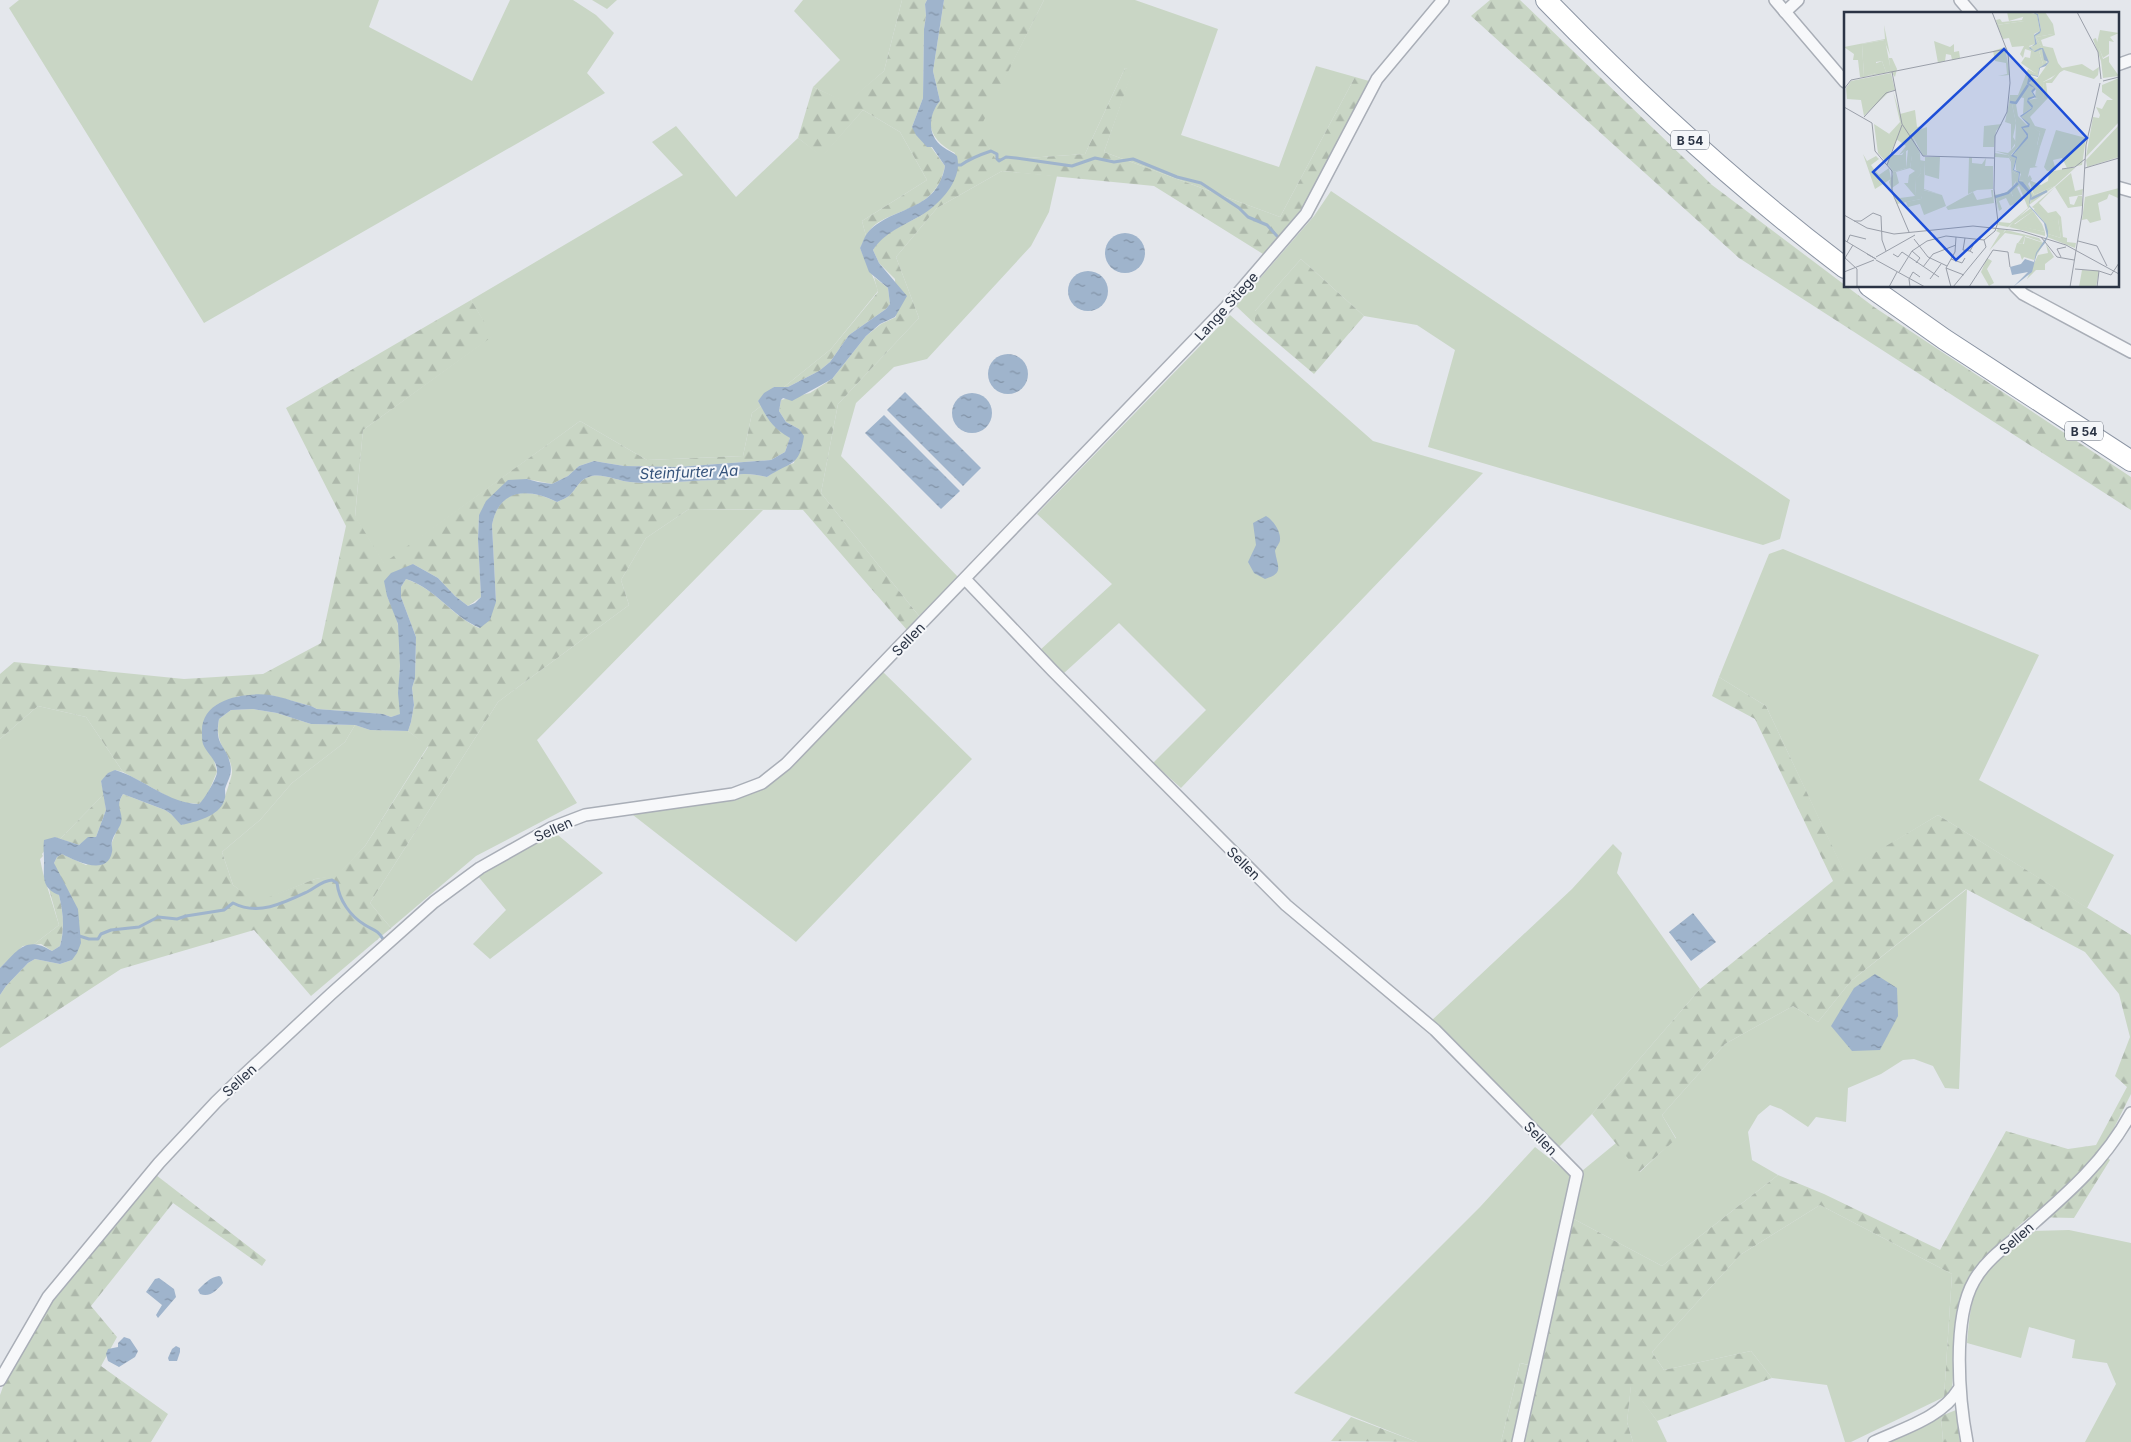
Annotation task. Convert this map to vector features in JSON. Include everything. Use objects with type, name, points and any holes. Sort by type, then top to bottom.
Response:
[{"type":"highway","name":"B 54","points":[[1546,0],[1638,92],[1710,158],[1844,267]]},
{"type":"highway","name":"B 54","points":[[1872,288],[1944,339],[2131,461]]},
{"type":"street","name":"Lange Stiege","points":[[966,580],[1226,307],[1306,214],[1377,78],[1443,0]]},
{"type":"street","points":[[1775,0],[1844,81]]},
{"type":"street","points":[[1785,12],[1798,0]]},
{"type":"street","points":[[1960,0],[1970,12]]},
{"type":"street","points":[[2118,65],[2131,60]]},
{"type":"street","points":[[2118,187],[2131,191]]},
{"type":"street","points":[[2022,289],[2131,352]]},
{"type":"street","name":"Sellen","points":[[0,1380],[48,1297],[159,1163],[244,1075],[330,994],[434,902],[480,868],[512,849],[548,829],[585,815],[733,794],[762,783],[786,764],[966,580],[1053,672],[1286,905],[1430,1025],[1577,1174],[1518,1442]]},
{"type":"street","name":"Sellen","points":[[1967,1442],[1962,1417],[1960,1389],[1962,1324],[1968,1293],[1974,1281],[1990,1260],[2090,1172],[2113,1143],[2131,1113]]},
{"type":"street","points":[[1874,1442],[1940,1411],[1960,1389]]},
{"type":"green space","points":[[19,0],[379,0],[369,27],[472,81],[510,0],[573,0],[596,15],[614,33],[587,73],[605,93],[204,323],[9,8]]},
{"type":"green space","points":[[592,0],[617,0],[607,9]]},
{"type":"green space","points":[[803,0],[902,0],[884,71],[847,103],[813,87],[840,60],[794,11]]},
{"type":"green space","points":[[902,0],[927,0],[925,4],[923,98],[912,127],[931,147],[945,166],[939,183],[930,195],[919,203],[884,219],[874,226],[866,236],[862,221],[927,180],[900,132],[863,110],[822,157],[798,138],[813,87],[847,102],[884,71]]},
{"type":"green space","points":[[944,0],[1044,0],[979,130],[995,158],[1085,154],[1125,68],[1133,70],[1104,152],[1280,217],[1355,77],[1369,81],[1303,211],[1263,254],[1154,186],[1002,171],[937,208],[896,257],[919,318],[838,404],[821,493],[919,616],[907,630],[803,510],[689,509],[646,538],[621,580],[629,605],[498,702],[370,903],[391,928],[311,996],[254,930],[121,969],[0,1048],[0,995],[6,986],[28,963],[35,959],[60,964],[72,960],[54,863],[57,857],[62,854],[86,865],[112,852],[112,842],[121,820],[119,807],[123,794],[165,810],[182,825],[224,802],[232,772],[218,729],[219,719],[231,710],[253,709],[277,713],[311,724],[355,725],[345,742],[292,783],[260,820],[222,852],[233,885],[256,902],[315,879],[337,875],[365,846],[428,747],[408,731],[414,705],[412,688],[415,678],[416,637],[401,597],[401,587],[406,579],[427,589],[469,623],[479,628],[496,602],[492,525],[501,503],[508,497],[516,494],[536,494],[557,502],[569,496],[583,480],[593,476],[604,476],[642,483],[726,480],[741,474],[767,477],[780,468],[794,463],[799,429],[786,422],[779,411],[781,400],[810,393],[832,379],[866,336],[881,324],[896,317],[895,279],[879,263],[873,250],[877,243],[890,232],[922,215],[955,153],[947,149],[936,138],[931,124],[934,109],[940,101],[933,71]]},
{"type":"green space","points":[[1044,0],[1135,0],[1218,29],[1181,135],[1279,167],[1316,66],[1355,77],[1280,217],[1104,152],[1132,71],[1125,68],[1085,154],[995,158],[978,130]]},
{"type":"green space","points":[[1490,0],[1520,0],[1712,185],[1844,284],[1844,288],[1849,288],[1874,307],[2131,477],[2131,510],[1739,258],[1471,16]]},
{"type":"green space","points":[[863,110],[900,132],[927,180],[862,221],[866,236],[860,248],[878,291],[831,349],[784,387],[774,387],[758,401],[761,406],[752,413],[743,456],[647,460],[580,421],[384,564],[355,517],[363,430],[492,336],[471,300],[683,175],[652,142],[676,126],[736,197],[798,138],[822,156]]},
{"type":"green space","points":[[1002,171],[1057,176],[1049,212],[1031,246],[927,359],[894,367],[856,403],[841,456],[959,578],[919,616],[821,493],[838,404],[919,318],[896,257],[937,208]]},
{"type":"green space","points":[[1331,191],[1790,500],[1780,539],[1763,545],[1428,447],[1455,350],[1417,325],[1364,316],[1301,259],[1255,311],[1255,324],[1236,306],[1314,216]]},
{"type":"green space","points":[[1301,259],[1364,316],[1314,374],[1255,324],[1255,311]]},
{"type":"green space","points":[[874,277],[888,288],[890,304],[886,309],[849,335],[830,362],[819,371],[788,387],[784,387],[831,349],[878,292]]},
{"type":"green space","points":[[471,300],[493,336],[363,430],[355,516],[384,563],[580,421],[647,460],[743,456],[752,413],[761,406],[767,417],[790,438],[785,452],[771,460],[678,467],[624,466],[594,461],[579,466],[568,476],[552,484],[527,479],[479,515],[478,540],[481,597],[468,606],[455,596],[438,578],[413,564],[387,596],[398,625],[401,714],[391,717],[383,714],[317,709],[270,695],[239,696],[215,706],[204,745],[214,760],[217,772],[206,798],[199,804],[178,802],[123,772],[86,717],[38,706],[0,739],[0,674],[14,662],[184,679],[263,674],[321,643],[346,526],[286,408]]},
{"type":"green space","points":[[1230,315],[1373,441],[1483,473],[1181,788],[1153,763],[1206,710],[1119,623],[1063,674],[1039,651],[1112,584],[1037,514]]},
{"type":"green space","points":[[689,509],[763,510],[537,740],[577,803],[476,856],[391,928],[370,903],[498,702],[629,605],[621,580],[646,538]]},
{"type":"green space","points":[[1783,549],[2039,655],[1979,780],[2114,855],[2087,908],[1938,815],[1844,872],[1766,706],[1719,677],[1769,554]]},
{"type":"green space","points":[[882,671],[972,759],[796,942],[624,808],[734,797],[780,776]]},
{"type":"green space","points":[[1719,677],[1766,706],[1844,871],[1938,815],[2131,935],[2131,1094],[2102,1152],[2110,1160],[2074,1218],[2029,1217],[1995,1246],[1973,1271],[1964,1289],[1961,1302],[1952,1391],[1944,1397],[1952,1274],[1820,1205],[1740,1255],[1652,1352],[1664,1370],[1751,1351],[1772,1378],[1657,1421],[1631,1386],[1627,1422],[1633,1442],[1501,1442],[1520,1363],[1540,1368],[1572,1218],[1662,1266],[1778,1175],[1824,1194],[1940,1250],[2006,1131],[2068,1149],[2096,1145],[2127,1087],[2115,1076],[2130,1037],[2119,994],[2085,952],[1966,889],[1851,981],[1818,1022],[1793,1006],[1725,1044],[1662,1115],[1676,1139],[1639,1172],[1592,1114],[1700,989],[1833,881],[1755,719],[1712,696]]},
{"type":"green space","points":[[38,706],[86,717],[123,772],[115,770],[101,781],[104,794],[60,839],[55,837],[42,854],[43,856],[40,859],[43,873],[59,925],[33,945],[23,946],[0,968],[0,739]]},
{"type":"green space","points":[[355,725],[370,730],[408,731],[428,746],[365,846],[337,876],[315,879],[256,903],[233,885],[222,852],[260,820],[292,783],[345,742]]},
{"type":"green space","points":[[104,794],[106,810],[96,837],[88,838],[79,845],[60,839]]},
{"type":"green space","points":[[552,830],[603,873],[490,959],[473,944],[506,910],[477,875]]},
{"type":"green space","points":[[1613,844],[1622,853],[1617,873],[1700,989],[1592,1114],[1559,1147],[1431,1021],[1572,889]]},
{"type":"green space","points":[[49,889],[59,895],[63,920],[60,946],[52,951],[41,944],[33,945],[59,925]]},
{"type":"green space","points":[[1967,889],[1959,1089],[1945,1088],[1933,1066],[1914,1059],[1903,1060],[1881,1074],[1848,1088],[1846,1122],[1816,1117],[1808,1127],[1781,1109],[1770,1105],[1758,1115],[1748,1132],[1752,1160],[1778,1175],[1662,1266],[1572,1218],[1582,1171],[1616,1143],[1640,1172],[1676,1138],[1662,1115],[1725,1044],[1793,1006],[1818,1022],[1851,981]]},
{"type":"green space","points":[[1535,1147],[1571,1175],[1529,1365],[1520,1363],[1501,1442],[1417,1442],[1294,1393],[1480,1207]]},
{"type":"green space","points":[[156,1175],[266,1260],[262,1266],[173,1203],[91,1306],[117,1337],[101,1366],[168,1414],[151,1442],[0,1442],[0,1395],[4,1384],[54,1298]]},
{"type":"green space","points":[[1820,1205],[1952,1274],[1944,1397],[1851,1442],[1845,1442],[1827,1385],[1772,1378],[1751,1351],[1664,1370],[1652,1352],[1740,1255]]},
{"type":"green space","points":[[2069,1230],[2131,1243],[2131,1442],[2085,1442],[2116,1384],[2107,1363],[2072,1358],[2075,1340],[2029,1327],[2021,1358],[1967,1343],[1971,1311],[1976,1291],[1985,1272],[1992,1263],[2029,1231]]},
{"type":"green space","points":[[1631,1385],[1657,1421],[1667,1442],[1633,1442],[1627,1422]]},
{"type":"green space","points":[[1956,1410],[1960,1442],[1943,1442],[1941,1416]]},
{"type":"green space","points":[[1941,1416],[1943,1442],[1879,1442]]},
{"type":"green space","points":[[1351,1417],[1417,1442],[1331,1441]]},
{"type":"water","name":"Steinfurter Aa","points":[[927,0],[944,0],[933,71],[940,101],[931,119],[932,131],[938,142],[957,156],[957,174],[948,190],[935,205],[883,238],[873,250],[879,263],[907,296],[895,317],[880,324],[866,336],[832,379],[792,401],[783,398],[781,400],[779,411],[786,422],[799,429],[804,436],[796,459],[767,477],[746,474],[736,475],[726,480],[642,483],[604,476],[593,476],[583,480],[569,496],[557,502],[536,494],[526,493],[516,494],[508,498],[501,504],[492,525],[496,602],[490,620],[480,628],[461,617],[417,583],[406,579],[401,587],[401,597],[416,637],[415,678],[412,688],[414,705],[408,731],[370,730],[355,725],[311,724],[277,713],[253,709],[231,710],[219,719],[219,740],[228,757],[231,773],[225,789],[225,798],[217,811],[206,818],[181,825],[165,810],[123,794],[119,803],[122,819],[112,841],[112,851],[109,860],[104,864],[90,865],[62,854],[57,857],[54,863],[78,909],[81,943],[77,953],[72,960],[60,964],[35,959],[28,963],[0,995],[0,968],[18,950],[35,944],[52,951],[60,946],[63,926],[62,908],[59,895],[46,885],[44,840],[55,837],[79,845],[88,837],[96,837],[106,810],[101,781],[108,773],[115,770],[177,800],[199,804],[210,789],[217,772],[216,764],[203,743],[203,721],[208,712],[216,705],[237,697],[260,694],[270,695],[317,709],[383,714],[391,717],[400,714],[398,693],[400,666],[398,624],[387,596],[384,581],[391,573],[413,564],[438,578],[455,596],[468,606],[475,603],[481,597],[478,540],[479,515],[486,501],[508,480],[527,479],[552,484],[568,476],[579,466],[594,461],[624,466],[678,467],[771,460],[785,452],[790,438],[771,422],[758,401],[764,393],[774,387],[788,387],[819,371],[830,362],[849,335],[886,309],[890,304],[888,288],[869,272],[860,248],[869,231],[891,216],[924,200],[941,181],[945,166],[932,147],[927,147],[916,135],[912,127],[923,98],[925,4]]},
{"type":"water","points":[[1121,233],[1129,233],[1136,236],[1142,242],[1145,253],[1142,264],[1136,270],[1129,273],[1121,273],[1114,270],[1108,264],[1105,257],[1105,249],[1108,242],[1114,236]]},
{"type":"water","points":[[1084,271],[1092,271],[1099,274],[1105,280],[1108,291],[1105,302],[1099,308],[1092,311],[1084,311],[1077,308],[1071,302],[1068,295],[1068,287],[1071,280],[1077,274]]},
{"type":"water","points":[[1004,354],[1012,354],[1019,357],[1025,363],[1028,374],[1025,385],[1019,391],[1012,394],[1004,394],[997,391],[991,385],[988,378],[988,370],[991,363],[997,357]]},
{"type":"water","points":[[905,392],[981,468],[963,486],[887,410]]},
{"type":"water","points":[[968,393],[976,393],[983,396],[989,402],[992,413],[989,424],[983,430],[976,433],[968,433],[961,430],[955,424],[952,417],[952,409],[955,402],[961,396]]},
{"type":"water","points":[[884,415],[960,491],[941,509],[865,433]]},
{"type":"water","points":[[1266,516],[1276,526],[1280,540],[1275,551],[1278,565],[1277,571],[1271,577],[1265,579],[1254,573],[1248,562],[1256,545],[1253,523]]},
{"type":"water","points":[[1693,913],[1716,942],[1691,961],[1669,932]]},
{"type":"water","points":[[1875,974],[1897,988],[1898,1016],[1880,1050],[1852,1051],[1831,1026],[1854,988]]},
{"type":"water","points":[[219,1276],[223,1283],[213,1293],[207,1295],[200,1294],[198,1290],[203,1285],[210,1279]]},
{"type":"water","points":[[159,1278],[174,1289],[176,1297],[158,1318],[156,1315],[162,1305],[146,1292],[155,1279]]},
{"type":"water","points":[[124,1337],[130,1339],[138,1351],[135,1357],[119,1367],[108,1361],[106,1354],[108,1349],[118,1347],[118,1343]]},
{"type":"water","points":[[176,1346],[180,1348],[177,1361],[169,1361],[168,1358],[172,1349]]},
{"type":"waterway","points":[[957,165],[961,165],[991,151],[997,154],[999,161],[1006,157],[1072,166],[1095,158],[1114,162],[1133,159],[1177,177],[1201,183],[1239,208],[1248,217],[1267,225],[1277,236]]},
{"type":"waterway","points":[[76,935],[89,939],[98,939],[101,934],[111,930],[139,927],[158,917],[177,919],[224,910],[233,903],[242,907],[252,908],[271,906],[280,904],[332,880],[337,883],[340,895],[350,912],[377,932],[383,939]]}]
